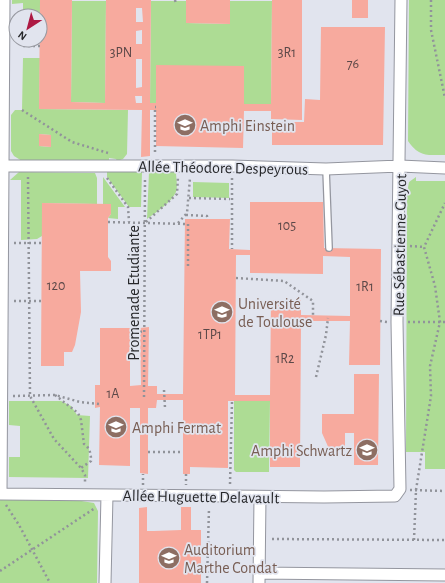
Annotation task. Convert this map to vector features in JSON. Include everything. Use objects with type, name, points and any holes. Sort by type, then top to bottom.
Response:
[{"type":"street","points":[[1,496],[1,166],[4,0]]},
{"type":"street","name":"Rue Sébastienne Guyot","points":[[400,0],[400,166],[393,322],[400,489]]},
{"type":"street","name":"Allée Théodore Despeyrous","points":[[1,166],[190,168],[232,166],[326,168],[400,166],[445,168]]},
{"type":"street","name":"Allée Huguette Delavault","points":[[1,496],[395,496],[400,489]]},
{"type":"street","points":[[105,583],[107,495]]},
{"type":"street","points":[[260,497],[259,578],[445,576]]},
{"type":"lane","points":[[326,168],[329,248]]},
{"type":"path","points":[[175,0],[176,4]]},
{"type":"path","points":[[431,0],[431,30],[445,98]]},
{"type":"path","points":[[22,110],[72,142],[115,156]]},
{"type":"path","points":[[28,166],[30,396],[54,439],[85,474],[85,488]]},
{"type":"path","points":[[98,166],[128,208],[129,222]]},
{"type":"path","points":[[232,166],[230,199],[232,249]]},
{"type":"path","points":[[178,223],[187,213],[190,168]]},
{"type":"path","name":"Promenade Etudiante","points":[[144,397],[145,189]]},
{"type":"path","points":[[189,198],[230,199]]},
{"type":"path","points":[[414,540],[416,490],[431,396],[430,366],[440,322],[435,286],[424,247],[445,203]]},
{"type":"path","points":[[186,215],[207,216],[207,220]]},
{"type":"path","points":[[108,222],[185,224]]},
{"type":"path","points":[[188,224],[188,266]]},
{"type":"path","points":[[2,243],[42,242]]},
{"type":"path","points":[[406,246],[424,247]]},
{"type":"path","points":[[236,278],[284,280],[313,301],[313,315]]},
{"type":"path","points":[[2,301],[41,301]]},
{"type":"path","points":[[316,377],[326,335],[328,318]]},
{"type":"path","points":[[393,322],[445,322]]},
{"type":"path","points":[[130,331],[144,332]]},
{"type":"path","points":[[164,390],[165,408]]},
{"type":"path","points":[[2,397],[55,395],[80,402],[100,404]]},
{"type":"path","points":[[55,395],[78,413],[81,420],[84,444],[88,446],[91,454],[91,461],[81,468]]},
{"type":"path","points":[[230,496],[232,401]]},
{"type":"path","points":[[148,452],[183,452]]},
{"type":"path","points":[[1,496],[19,525],[50,583]]},
{"type":"path","points":[[207,583],[209,496]]},
{"type":"path","points":[[0,571],[97,507]]},
{"type":"path","points":[[260,539],[445,540]]},
{"type":"green space","points":[[12,0],[40,0],[40,8],[23,8],[23,3],[12,4]]},
{"type":"green space","points":[[409,0],[445,0],[445,155],[424,154],[416,150],[408,141]]},
{"type":"green space","points":[[72,1],[106,1],[105,103],[71,102]]},
{"type":"green space","points":[[151,1],[186,1],[186,23],[229,24],[230,1],[272,1],[271,104],[244,104],[244,66],[156,103],[150,103]]},
{"type":"green space","points":[[23,58],[40,58],[39,109],[128,110],[127,154],[123,159],[117,161],[116,159],[109,158],[109,161],[22,161],[14,156],[11,151],[11,115],[15,110],[22,110]],"holes":[[[39,134],[51,135],[51,147],[39,146]]]},
{"type":"green space","points":[[19,172],[95,173],[97,178],[97,204],[42,203],[42,236],[37,239],[21,240],[21,180],[10,180]]},
{"type":"green space","points":[[107,172],[142,172],[141,207],[129,207],[107,177]]},
{"type":"green space","points":[[149,172],[176,172],[177,187],[171,200],[147,219]]},
{"type":"green space","points":[[103,177],[125,207],[118,207],[118,219],[108,218],[111,214],[111,204],[103,204]]},
{"type":"green space","points":[[416,177],[416,181],[445,181],[445,469],[425,469],[425,452],[406,452],[407,193],[409,182]]},
{"type":"green space","points":[[193,182],[229,183],[229,198],[193,197]]},
{"type":"green space","points":[[9,401],[61,401],[71,406],[77,415],[90,416],[88,478],[9,477],[9,457],[20,457],[20,426],[9,425]]},
{"type":"green space","points":[[234,401],[270,401],[269,472],[236,472],[234,470]]},
{"type":"green space","points":[[0,499],[69,499],[94,503],[98,511],[97,583],[0,583]]},
{"type":"building","points":[[40,0],[72,0],[71,102],[105,103],[106,0],[151,0],[150,103],[156,103],[156,65],[244,66],[244,104],[271,104],[272,0],[302,0],[302,120],[271,119],[271,111],[244,111],[243,148],[156,146],[156,110],[150,110],[150,156],[141,157],[142,110],[39,109],[40,48],[48,48],[48,8],[40,8]],"holes":[[[136,8],[142,8],[143,22],[136,22]],[[142,30],[142,44],[136,44],[136,31]],[[136,59],[142,59],[142,87],[136,88]],[[135,96],[142,96],[142,103],[136,103]]]},
{"type":"building","points":[[186,0],[230,0],[230,24],[186,23]]},
{"type":"building","points":[[352,0],[368,0],[368,18],[352,18]]},
{"type":"building","points":[[321,27],[385,27],[383,145],[272,145],[272,122],[304,122],[305,99],[320,100]]},
{"type":"building","points":[[39,134],[51,135],[51,147],[39,146]]},
{"type":"building","points":[[250,202],[323,202],[324,248],[381,249],[380,365],[349,365],[350,321],[301,321],[300,467],[270,467],[270,401],[228,401],[228,468],[190,467],[190,474],[183,474],[183,400],[157,400],[156,408],[148,408],[148,474],[140,473],[140,408],[130,408],[130,466],[99,465],[100,407],[95,408],[95,385],[100,385],[100,328],[130,328],[130,386],[141,385],[140,328],[149,327],[148,386],[157,386],[157,394],[183,394],[185,219],[230,219],[229,249],[250,250]],"holes":[[[236,255],[250,255],[250,273],[323,274],[323,256],[350,257],[350,316],[301,315],[301,300],[271,300],[270,395],[235,395]]]},
{"type":"building","points":[[42,203],[111,204],[111,214],[108,218],[108,257],[111,261],[111,271],[80,271],[81,312],[75,345],[72,352],[64,352],[64,366],[41,366]]},
{"type":"building","points":[[354,374],[379,374],[378,465],[354,465],[354,433],[345,433],[345,451],[330,451],[322,433],[322,414],[354,414]]},
{"type":"building","points":[[147,507],[147,531],[154,531],[181,530],[181,507],[191,507],[191,530],[201,530],[201,583],[139,583],[139,508]]},
{"type":"place","name":"Amphi Einstein","points":[[185,125]]},
{"type":"place","name":"Université de Toulouse","points":[[222,312]]},
{"type":"place","name":"Amphi Fermat","points":[[116,427]]},
{"type":"place","name":"Amphi Schwartz","points":[[367,450]]},
{"type":"place","name":"Auditorium Marthe Condat","points":[[169,558]]}]
